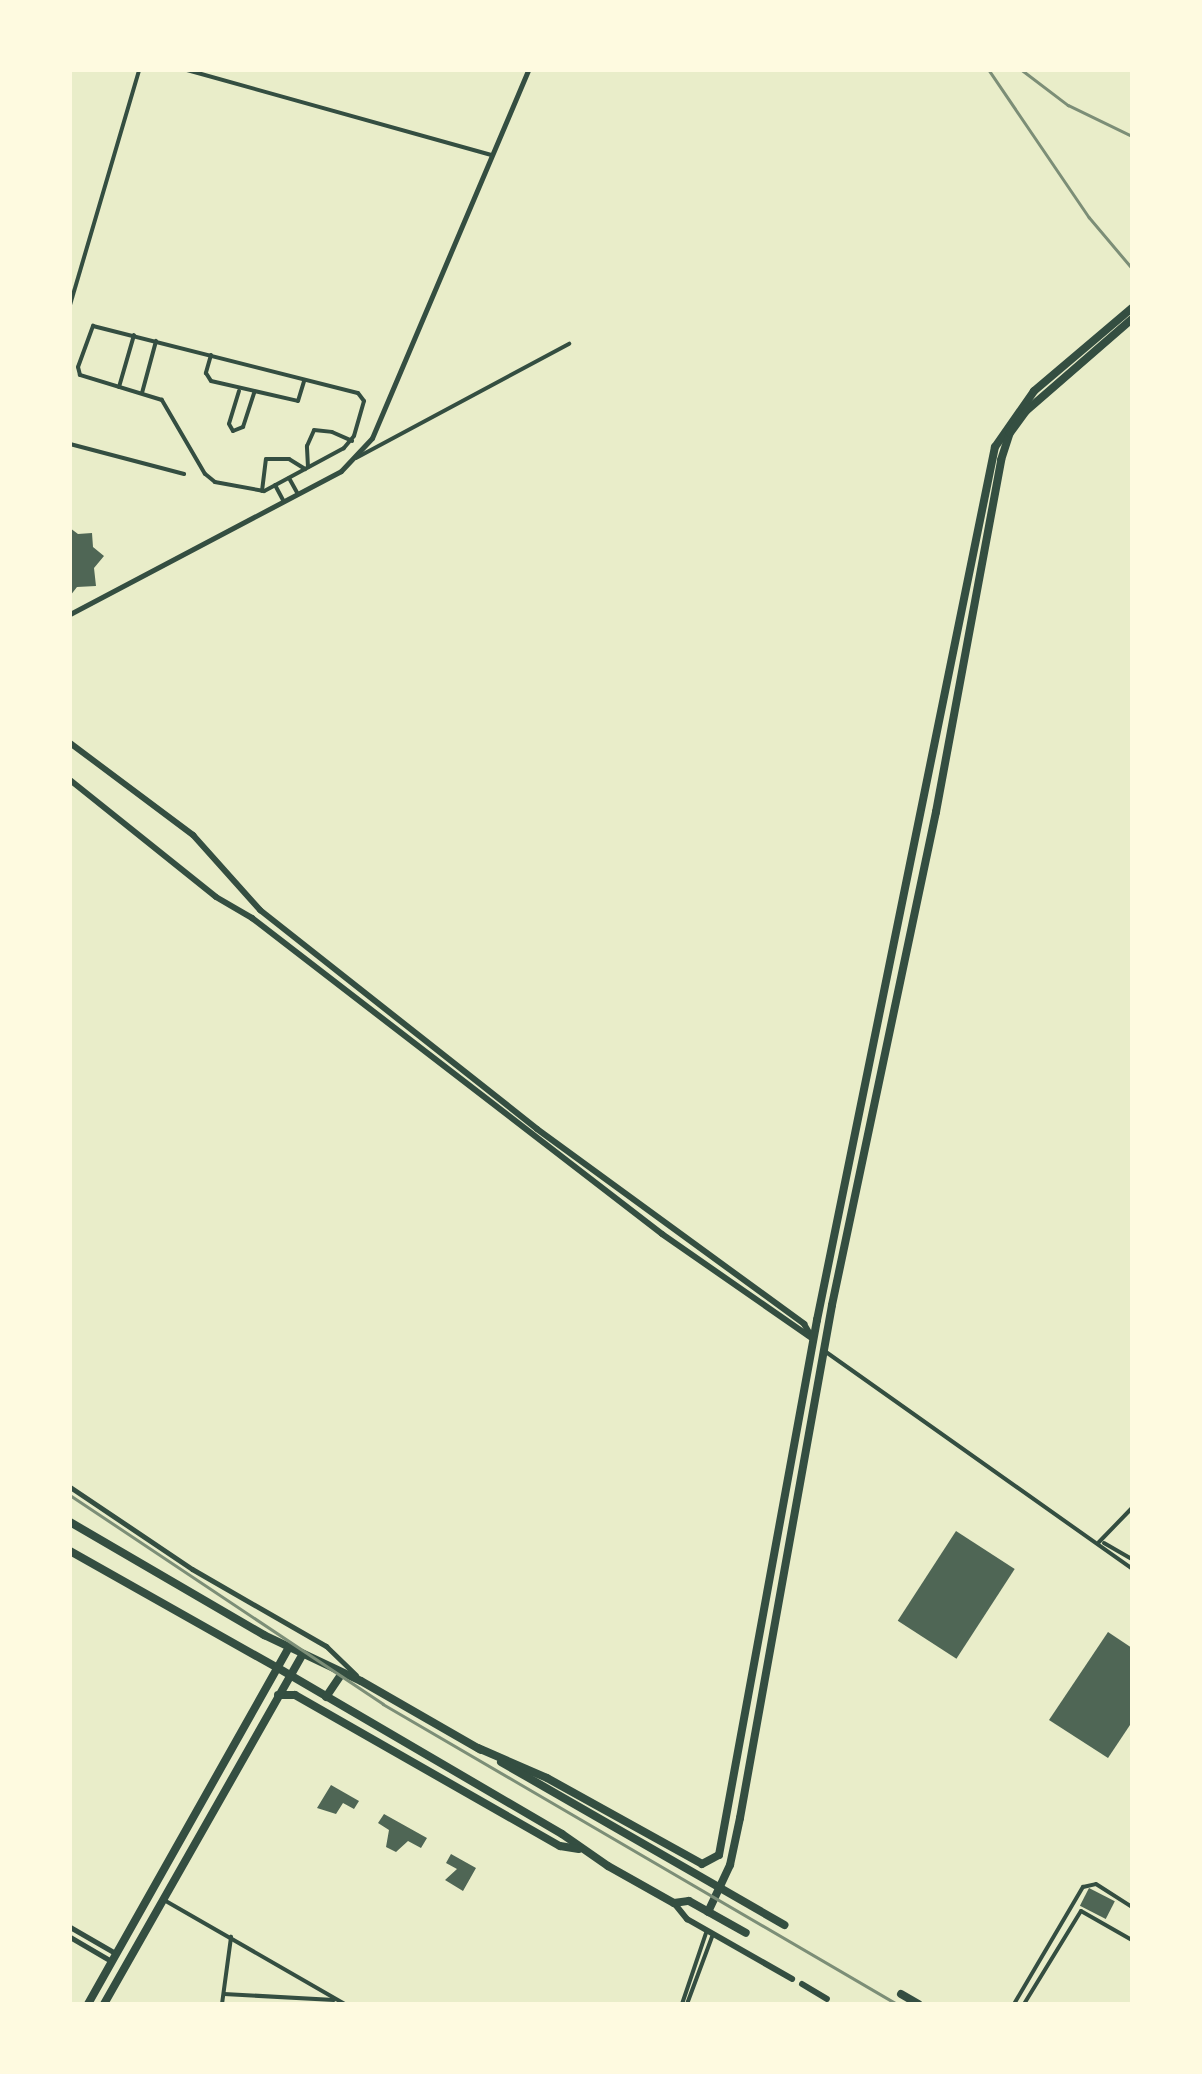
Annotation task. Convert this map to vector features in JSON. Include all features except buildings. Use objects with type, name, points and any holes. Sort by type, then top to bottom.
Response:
[{"type":"highway","points":[[708,1912],[730,1865],[743,1804],[824,1351],[936,812],[1000,460],[1010,433],[1026,411],[1132,308]]},
{"type":"highway","points":[[478,1748],[547,1778],[702,1864],[720,1856],[814,1340],[994,447],[1020,406],[1132,319]]},
{"type":"highway","points":[[70,1522],[302,1655],[361,1681],[784,1924]]},
{"type":"highway","points":[[70,1551],[278,1668],[674,1903],[690,1901],[746,1933]]},
{"type":"highway","points":[[88,2004],[289,1647]]},
{"type":"highway","points":[[105,2004],[302,1655]]},
{"type":"highway","points":[[326,1698],[342,1673]]},
{"type":"highway","points":[[278,1695],[296,1695],[560,1846],[581,1850]]},
{"type":"highway","points":[[901,1994],[918,2004]]},
{"type":"main road","points":[[70,743],[193,834],[260,910],[537,1129],[804,1324],[814,1340]]},
{"type":"main road","points":[[70,780],[216,898],[252,918],[773,1314],[814,1340]]},
{"type":"main road","points":[[773,1314],[779,1306]]},
{"type":"main road","points":[[674,1903],[678,1912],[792,1979]]},
{"type":"main road","points":[[802,1984],[827,1999]]},
{"type":"street","points":[[70,305],[139,70]]},
{"type":"street","points":[[188,70],[492,155]]},
{"type":"street","points":[[70,614],[341,471],[372,438],[528,70]]},
{"type":"street","points":[[93,326],[156,341],[362,395],[364,401],[352,441],[262,492],[209,479],[166,404],[80,374],[82,349],[93,326]]},
{"type":"street","points":[[119,387],[134,335]]},
{"type":"street","points":[[142,394],[156,341]]},
{"type":"street","points":[[352,460],[569,344]]},
{"type":"street","points":[[210,355],[208,379],[240,389],[299,401],[304,379]]},
{"type":"street","points":[[240,389],[230,424],[233,431],[243,426],[254,392]]},
{"type":"street","points":[[307,468],[307,446],[314,430],[332,432],[352,441]]},
{"type":"street","points":[[70,444],[184,474]]},
{"type":"street","points":[[262,492],[266,459],[289,460],[307,468]]},
{"type":"street","points":[[289,478],[298,494]]},
{"type":"street","points":[[274,486],[284,502]]},
{"type":"street","points":[[824,1351],[1132,1569]]},
{"type":"street","points":[[70,1488],[192,1569],[326,1646],[361,1681]]},
{"type":"street","points":[[1099,1542],[1132,1508]]},
{"type":"street","points":[[1099,1542],[1112,1545],[1132,1559]]},
{"type":"street","points":[[1014,2004],[1082,1887],[1091,1882],[1132,1908]]},
{"type":"street","points":[[164,1900],[342,2002]]},
{"type":"street","points":[[1024,2004],[1081,1911],[1132,1940]]},
{"type":"street","points":[[1066,1912],[1075,1918]]},
{"type":"street","points":[[70,1927],[116,1959]]},
{"type":"street","points":[[684,2004],[710,1932]]},
{"type":"street","points":[[70,1937],[116,1959]]},
{"type":"street","points":[[222,2004],[231,1937]]},
{"type":"street","points":[[224,1994],[342,2002]]},
{"type":"railway","points":[[989,70],[1089,217],[1132,268]]},
{"type":"railway","points":[[1022,70],[1068,105],[1132,136]]},
{"type":"railway","points":[[70,1495],[383,1704],[897,2004]]}]
